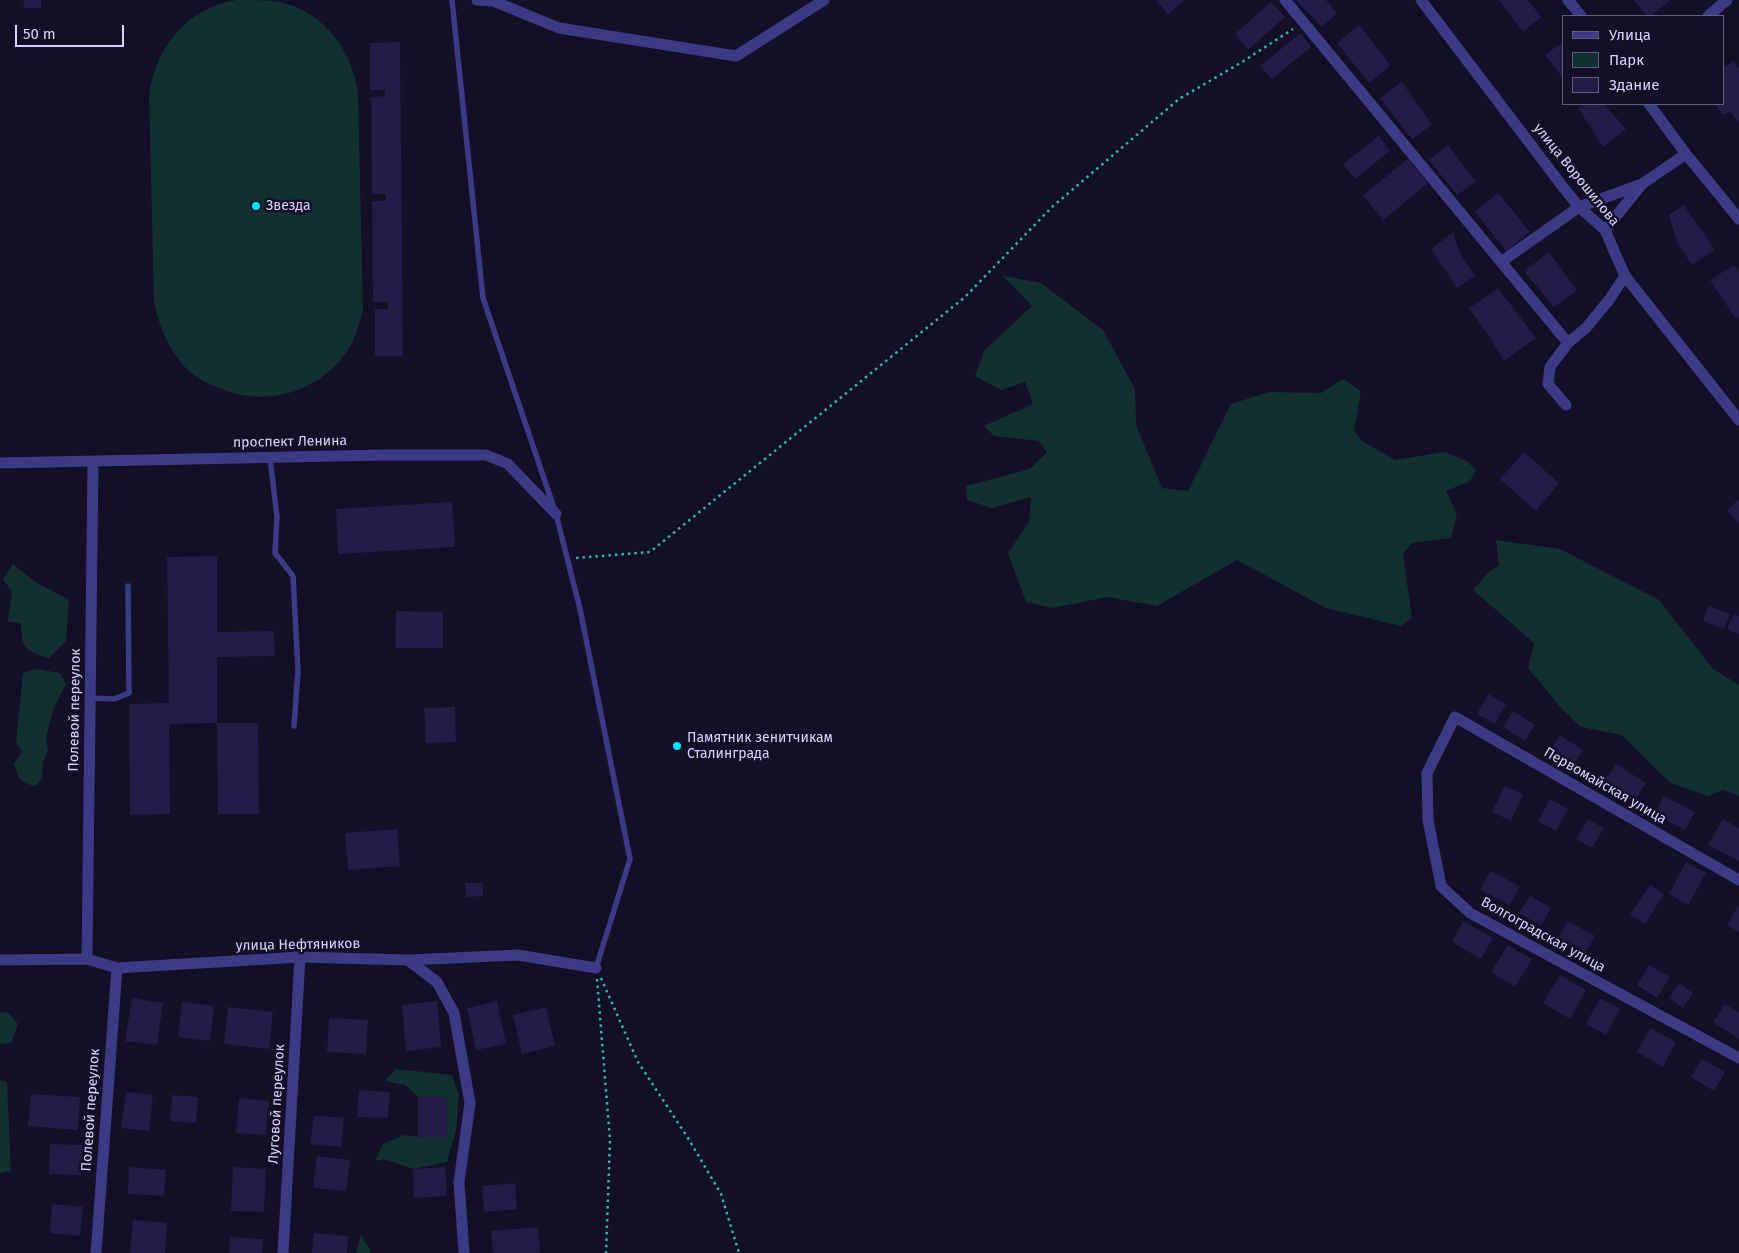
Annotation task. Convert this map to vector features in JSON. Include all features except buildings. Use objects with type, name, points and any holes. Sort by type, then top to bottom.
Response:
[{"type":"street","points":[[477,0],[493,1],[559,28],[736,56],[824,0]]},
{"type":"street","points":[[1285,0],[1568,343]]},
{"type":"street","name":"улица Ворошилова","points":[[1421,0],[1579,207],[1605,230],[1624,276],[1739,420]]},
{"type":"street","points":[[1568,0],[1580,15]]},
{"type":"street","points":[[1709,15],[1727,0]]},
{"type":"street","points":[[1650,105],[1739,220]]},
{"type":"street","points":[[1501,262],[1579,207],[1642,184],[1686,154]]},
{"type":"street","points":[[1605,230],[1642,184]]},
{"type":"street","points":[[1566,405],[1548,384],[1550,367],[1568,343],[1586,328],[1609,300],[1624,276]]},
{"type":"street","name":"проспект Ленина","points":[[0,463],[486,455],[508,464],[556,514]]},
{"type":"street","name":"Полевой переулок","points":[[87,959],[93,462]]},
{"type":"street","name":"Первомайская улица","points":[[1455,718],[1739,880]]},
{"type":"street","name":"Волгоградская улица","points":[[1455,718],[1426,773],[1428,820],[1441,886],[1470,913],[1739,1058]]},
{"type":"street","name":"улица Нефтяников","points":[[0,960],[87,959],[116,968],[300,957],[408,960],[518,955],[596,968]]},
{"type":"street","name":"Луговой переулок","points":[[283,1253],[300,957]]},
{"type":"street","points":[[408,960],[437,982],[454,1013],[470,1103],[459,1182],[464,1253]]},
{"type":"street","name":"Полевой переулок","points":[[96,1253],[116,968]]},
{"type":"lane","points":[[452,0],[483,298],[556,514],[568,559],[580,609],[630,859],[596,968]]},
{"type":"lane","points":[[270,458],[277,517],[275,553],[293,576],[298,670],[294,726]]},
{"type":"lane","points":[[90,698],[114,699],[129,693],[128,586]]},
{"type":"path","points":[[568,559],[650,552],[965,297],[1052,207],[1179,99],[1242,62],[1303,22]]},
{"type":"path","points":[[596,968],[610,1140],[606,1253]]},
{"type":"path","points":[[596,968],[638,1062],[688,1138],[721,1194],[739,1253]]},
{"type":"green space","name":"Звезда","points":[[237,0],[280,2],[296,7],[323,24],[343,49],[350,63],[358,94],[363,310],[358,327],[352,343],[341,359],[313,383],[279,395],[260,397],[224,390],[193,375],[179,360],[169,344],[154,302],[149,96],[152,78],[166,46],[189,21],[203,11],[219,4]]},
{"type":"green space","points":[[1003,276],[1041,283],[1103,330],[1135,389],[1136,425],[1162,488],[1188,491],[1231,404],[1269,392],[1321,393],[1343,379],[1361,391],[1354,431],[1362,441],[1395,460],[1445,452],[1467,461],[1476,470],[1470,481],[1446,491],[1457,514],[1451,538],[1412,543],[1403,554],[1412,618],[1401,626],[1326,608],[1237,560],[1157,606],[1107,597],[1053,608],[1026,602],[1008,553],[1029,522],[1031,497],[992,508],[967,500],[966,486],[1030,469],[1047,452],[1039,441],[994,436],[984,426],[1033,404],[1025,382],[1001,390],[975,376],[984,351],[1032,306]]},
{"type":"green space","points":[[1496,540],[1560,549],[1659,600],[1713,669],[1739,685],[1739,796],[1723,790],[1707,796],[1669,782],[1622,735],[1581,727],[1562,709],[1528,668],[1534,643],[1473,590],[1490,571],[1499,566]]},
{"type":"green space","points":[[13,564],[34,581],[69,600],[66,641],[49,658],[26,648],[22,639],[21,624],[8,621],[12,592],[3,579]]},
{"type":"green space","points":[[36,669],[60,673],[66,684],[53,710],[46,739],[48,751],[43,762],[42,778],[36,786],[21,780],[14,764],[22,752],[16,742],[23,673]]},
{"type":"green space","points":[[8,1012],[18,1024],[11,1043],[0,1044],[0,1013]]},
{"type":"green space","points":[[396,1069],[452,1075],[459,1095],[456,1130],[447,1162],[413,1169],[384,1159],[375,1161],[383,1144],[404,1135],[418,1137],[446,1097],[418,1097],[405,1085],[385,1081]]},
{"type":"green space","points":[[0,1080],[7,1082],[11,1171],[0,1173]]},
{"type":"green space","points":[[361,1235],[372,1253],[356,1253]]},
{"type":"place","name":"Звезда","points":[[256,206]]},
{"type":"place","name":"Памятник зенитчикам Сталинграда","points":[[677,746]]}]
